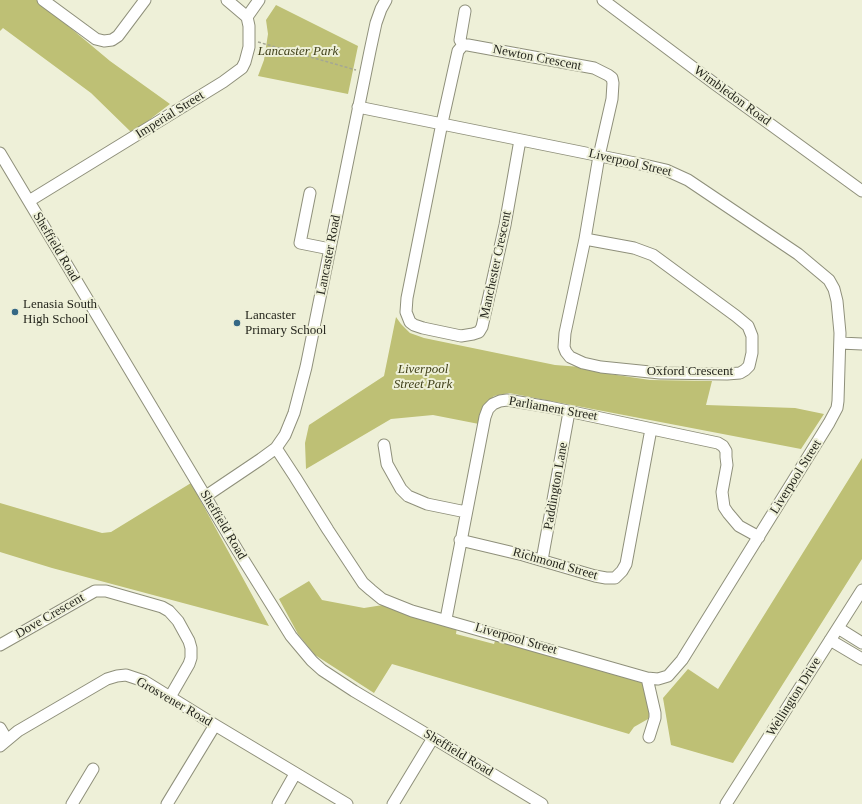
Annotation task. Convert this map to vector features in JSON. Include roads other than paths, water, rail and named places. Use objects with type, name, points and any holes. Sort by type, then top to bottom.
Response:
[{"type":"street","points":[[43,0],[96,39],[104,41],[112,40],[118,36],[145,0]]},
{"type":"street","points":[[227,0],[247,17],[259,0]]},
{"type":"street","name":"Lancaster Road","points":[[206,496],[276,448],[285,435],[298,402],[365,73],[376,23],[386,0]]},
{"type":"street","name":"Wimbledon Road","points":[[603,0],[862,192]]},
{"type":"street","points":[[442,123],[458,51],[463,45],[460,40],[465,11]]},
{"type":"street","name":"Imperial Street","points":[[29,202],[235,74],[242,68],[248,54],[249,39],[247,17]]},
{"type":"street","name":"Newton Crescent","points":[[463,45],[468,44],[594,68],[612,78],[614,89],[599,156]]},
{"type":"street","name":"Liverpool Street","points":[[276,448],[363,583],[382,599],[446,620],[652,679],[668,676],[678,665],[834,415],[838,401],[840,333],[834,289],[829,280],[798,254],[677,174],[640,164],[358,107]]},
{"type":"street","name":"Manchester Crescent","points":[[442,123],[406,306],[410,322],[423,328],[461,336],[478,332],[482,327],[505,225],[520,140]]},
{"type":"street","name":"Sheffield Road","points":[[0,153],[206,496],[292,636],[312,661],[322,670],[354,691],[542,804]]},
{"type":"street","name":"Oxford Crescent","points":[[585,239],[634,248],[653,255],[726,308],[742,321],[750,330],[752,336],[752,353],[749,366],[740,372],[727,374],[660,373],[601,367],[582,363],[570,357],[566,352],[564,340],[585,239],[599,156]]},
{"type":"street","points":[[310,193],[300,243],[330,249]]},
{"type":"street","points":[[840,343],[862,344]]},
{"type":"street","name":"Parliament Street","points":[[446,620],[460,540],[485,418],[488,409],[493,404],[500,401],[507,400],[549,407],[712,441],[723,446],[726,451],[727,465],[722,492],[724,507],[739,526],[759,536]]},
{"type":"street","name":"Paddington Lane","points":[[542,560],[569,412]]},
{"type":"street","name":"Richmond Street","points":[[460,540],[542,560],[606,578],[614,578],[622,571],[626,564],[651,429]]},
{"type":"street","points":[[384,445],[387,464],[401,489],[408,496],[427,504],[466,512]]},
{"type":"street","name":"Wellington Drive","points":[[726,804],[862,590]]},
{"type":"street","name":"Dove Crescent","points":[[0,645],[94,591],[106,591],[162,607],[169,611],[178,621],[189,641],[191,648],[191,658],[189,664],[170,697]]},
{"type":"street","points":[[838,628],[862,643]]},
{"type":"street","points":[[830,640],[862,659]]},
{"type":"street","name":"Grosvener Road","points":[[4,743],[18,732],[100,683],[117,676],[126,675],[144,681],[347,804]]},
{"type":"street","points":[[647,678],[655,713],[655,718],[649,737]]},
{"type":"street","points":[[167,804],[215,725]]},
{"type":"street","points":[[0,728],[4,743]]},
{"type":"street","points":[[393,804],[433,738]]},
{"type":"street","points":[[72,804],[94,769]]},
{"type":"street","points":[[278,804],[296,774]]},
{"type":"place","name":"Lenasia South High School","points":[[15,312]]},
{"type":"place","name":"Lancaster Primary School","points":[[237,323]]},
{"type":"park label","name":"Lancaster Park","points":[[298,52]]},
{"type":"park label","name":"Liverpool Street Park","points":[[423,378]]}]
